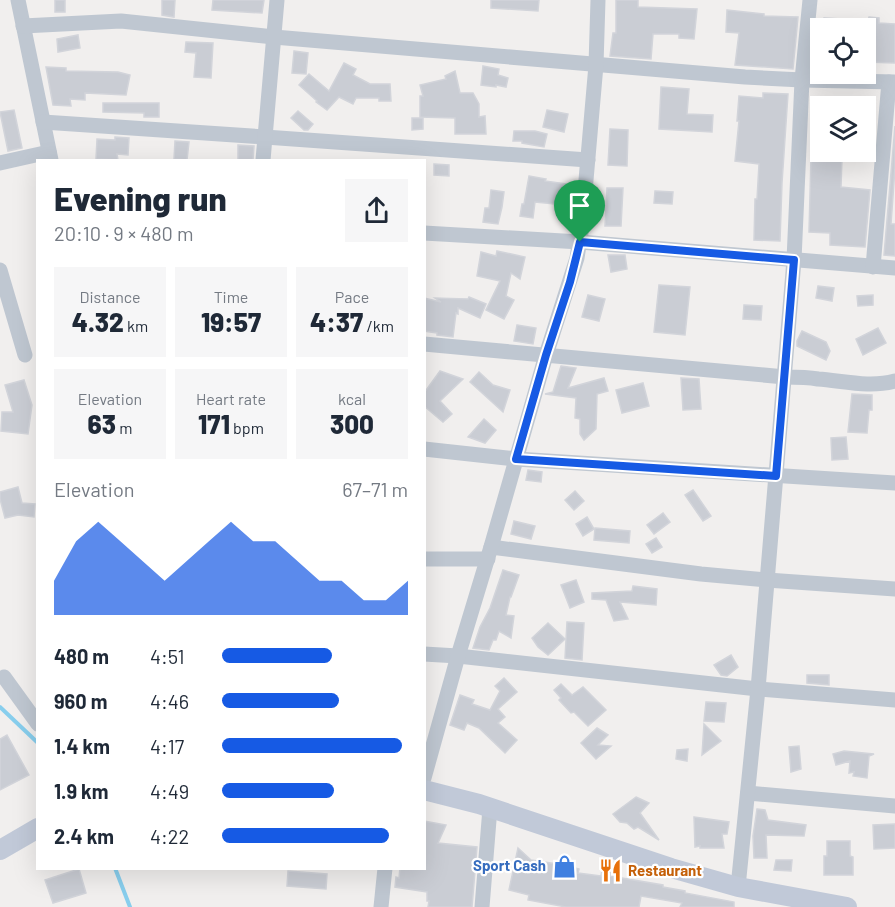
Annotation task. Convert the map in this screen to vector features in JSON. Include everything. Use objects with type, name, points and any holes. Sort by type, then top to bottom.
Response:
[{"type":"street","points":[[0,163],[50,157],[18,0]]},
{"type":"street","points":[[263,159],[277,0]]},
{"type":"street","points":[[426,771],[580,242],[596,65],[598,0]]},
{"type":"street","points":[[738,887],[758,690],[785,377],[794,260],[802,80],[810,0]]},
{"type":"street","points":[[23,26],[121,21],[274,37],[745,77],[892,82],[873,267]]},
{"type":"street","points":[[43,122],[588,160]]},
{"type":"street","points":[[426,233],[580,242],[895,268]]},
{"type":"street","points":[[0,270],[26,355]]},
{"type":"street","points":[[426,344],[865,384],[895,381]]},
{"type":"street","points":[[426,449],[516,459],[895,483]]},
{"type":"street","points":[[426,559],[489,553],[767,580],[895,589]]},
{"type":"street","points":[[426,654],[758,690],[895,700]]},
{"type":"street","points":[[4,677],[36,721]]},
{"type":"street","points":[[426,791],[490,808],[670,868],[738,887],[847,907]]},
{"type":"street","points":[[748,793],[895,806]]},
{"type":"street","points":[[482,907],[490,808]]},
{"type":"street","points":[[0,850],[36,829]]},
{"type":"street","points":[[381,907],[385,870]]},
{"type":"building","points":[[55,0],[65,0],[65,12],[55,12]]},
{"type":"building","points":[[162,0],[175,0],[174,17],[162,15]]},
{"type":"building","points":[[213,0],[264,0],[262,13],[212,10]]},
{"type":"building","points":[[491,0],[539,0],[538,11],[491,8]]},
{"type":"building","points":[[616,0],[638,0],[638,7],[697,9],[694,39],[679,38],[679,34],[653,34],[651,59],[610,56],[613,33],[616,33]]},
{"type":"building","points":[[727,10],[764,14],[764,16],[798,17],[793,69],[735,65],[739,33],[726,32]]},
{"type":"building","points":[[869,17],[879,18],[879,23],[895,24],[895,63],[876,62],[876,18]]},
{"type":"building","points":[[78,35],[80,48],[58,52],[57,39]]},
{"type":"building","points":[[186,42],[213,43],[211,78],[194,77],[196,53],[185,52]]},
{"type":"building","points":[[294,51],[308,53],[306,74],[292,73]]},
{"type":"building","points":[[344,63],[356,69],[353,75],[370,84],[390,84],[391,101],[379,101],[379,98],[356,98],[353,104],[339,97],[327,110],[299,85],[309,74],[329,91]]},
{"type":"building","points":[[483,66],[499,69],[498,75],[508,78],[506,87],[481,85]]},
{"type":"building","points":[[46,67],[66,68],[66,71],[118,72],[130,75],[126,95],[85,93],[85,100],[70,99],[71,106],[53,105]]},
{"type":"building","points":[[455,71],[460,93],[473,93],[479,104],[479,117],[485,116],[486,134],[455,134],[455,118],[420,117],[420,96],[423,96],[420,85],[446,79],[445,76]]},
{"type":"building","points":[[661,87],[689,89],[687,114],[713,115],[712,132],[659,129]]},
{"type":"building","points":[[763,93],[788,94],[780,241],[754,240],[759,164],[735,161],[739,96],[763,98]]},
{"type":"building","points":[[103,103],[159,103],[159,117],[144,117],[144,113],[103,112]]},
{"type":"building","points":[[14,110],[22,148],[8,151],[0,112]]},
{"type":"building","points":[[547,110],[568,114],[564,132],[543,127]]},
{"type":"building","points":[[298,111],[313,124],[308,130],[304,130],[291,118]]},
{"type":"building","points":[[412,118],[423,118],[423,129],[412,130]]},
{"type":"building","points":[[895,126],[891,224],[895,224],[895,256],[884,255]]},
{"type":"building","points":[[610,129],[628,130],[627,166],[608,165]]},
{"type":"building","points":[[514,131],[535,131],[547,134],[544,147],[513,141]]},
{"type":"building","points":[[115,137],[129,138],[128,155],[117,154],[118,159],[96,159],[97,139],[115,140]]},
{"type":"building","points":[[175,141],[189,142],[187,159],[174,159]]},
{"type":"building","points":[[238,145],[254,146],[253,159],[238,159]]},
{"type":"building","points":[[811,162],[842,162],[841,187],[870,190],[865,247],[830,245],[830,233],[809,232]]},
{"type":"building","points":[[434,164],[449,165],[449,176],[434,175]]},
{"type":"building","points":[[529,176],[566,184],[564,205],[535,202],[533,218],[520,216]]},
{"type":"building","points":[[607,188],[623,188],[621,226],[605,226]]},
{"type":"building","points":[[491,190],[504,192],[498,224],[483,222],[485,208],[489,208]]},
{"type":"building","points":[[655,191],[673,192],[672,204],[654,203]]},
{"type":"building","points":[[497,251],[525,257],[520,279],[511,273],[506,296],[514,300],[504,319],[486,310],[500,281],[477,276],[481,252],[496,256]]},
{"type":"building","points":[[608,255],[625,255],[627,269],[611,272]]},
{"type":"building","points":[[659,285],[690,287],[685,335],[654,332]]},
{"type":"building","points":[[818,286],[834,288],[832,301],[816,298]]},
{"type":"building","points":[[588,295],[605,299],[599,321],[582,317]]},
{"type":"building","points":[[873,295],[873,305],[858,306],[857,296]]},
{"type":"building","points":[[469,297],[486,304],[480,318],[458,308],[453,337],[426,331],[426,298],[441,302],[435,298],[468,299]]},
{"type":"building","points":[[744,305],[762,306],[761,320],[743,319]]},
{"type":"building","points":[[517,325],[536,328],[533,344],[514,341]]},
{"type":"building","points":[[878,328],[886,343],[863,355],[856,339]]},
{"type":"building","points":[[802,331],[826,342],[830,351],[826,360],[797,346]]},
{"type":"building","points":[[561,366],[576,368],[568,388],[604,378],[608,391],[597,394],[596,429],[584,440],[580,434],[580,419],[575,418],[576,398],[545,394],[553,392]]},
{"type":"building","points":[[440,371],[463,379],[440,401],[452,414],[443,422],[426,408],[426,390]]},
{"type":"building","points":[[479,372],[493,385],[510,390],[503,412],[470,382]]},
{"type":"building","points":[[681,378],[699,379],[701,409],[683,410]]},
{"type":"building","points":[[24,380],[32,405],[28,434],[1,431],[2,412],[13,412],[5,385]]},
{"type":"building","points":[[643,383],[649,406],[622,413],[616,390]]},
{"type":"building","points":[[852,394],[872,395],[872,410],[869,410],[867,433],[848,432]]},
{"type":"building","points":[[484,419],[496,430],[485,443],[468,437]]},
{"type":"building","points":[[846,437],[848,459],[832,460],[831,438]]},
{"type":"building","points":[[528,470],[542,472],[541,482],[526,480]]},
{"type":"building","points":[[18,487],[22,503],[35,504],[34,517],[18,515],[5,518],[0,492]]},
{"type":"building","points":[[693,490],[711,516],[703,521],[685,495]]},
{"type":"building","points":[[575,491],[584,501],[574,510],[565,500]]},
{"type":"building","points":[[663,513],[670,522],[654,534],[647,525]]},
{"type":"building","points":[[587,517],[594,529],[583,536],[576,524]]},
{"type":"building","points":[[514,521],[535,526],[531,539],[511,534]]},
{"type":"building","points":[[595,528],[630,531],[629,543],[594,540]]},
{"type":"building","points":[[656,538],[662,547],[652,553],[646,544]]},
{"type":"building","points":[[503,570],[519,575],[506,615],[514,616],[511,638],[499,631],[489,650],[473,648],[490,608]]},
{"type":"building","points":[[576,580],[584,602],[570,608],[561,585]]},
{"type":"building","points":[[633,586],[657,589],[656,605],[620,602],[628,619],[614,621],[606,600],[592,599],[592,593],[632,591]]},
{"type":"building","points":[[567,622],[584,623],[582,660],[565,658]]},
{"type":"building","points":[[548,623],[565,639],[548,655],[532,638]]},
{"type":"building","points":[[731,655],[738,667],[727,676],[721,675],[714,665]]},
{"type":"building","points":[[807,675],[829,675],[829,685],[807,683]]},
{"type":"building","points":[[504,678],[517,692],[498,709],[505,717],[498,723],[517,740],[505,753],[479,728],[467,723],[464,730],[450,725],[460,695],[474,700],[472,704],[490,710],[500,691],[495,686]]},
{"type":"building","points":[[561,684],[572,695],[583,687],[606,710],[588,726],[559,700],[561,698],[554,690]]},
{"type":"building","points":[[706,702],[726,703],[724,722],[704,721]]},
{"type":"building","points":[[704,724],[721,741],[702,755]]},
{"type":"building","points":[[597,728],[608,735],[598,745],[611,746],[596,759],[581,743]]},
{"type":"building","points":[[7,735],[29,775],[0,790],[0,739]]},
{"type":"building","points":[[799,746],[801,769],[791,772],[789,747]]},
{"type":"building","points":[[688,749],[687,761],[676,759],[677,750]]},
{"type":"building","points":[[844,751],[874,754],[869,756],[867,778],[853,776],[854,772],[849,773],[850,761],[836,765],[833,754]]},
{"type":"building","points":[[636,797],[649,803],[640,813],[659,840],[638,827],[634,829],[627,823],[620,822],[613,814]]},
{"type":"building","points":[[757,809],[765,810],[768,820],[806,825],[804,836],[766,835],[767,858],[754,858],[753,836]]},
{"type":"building","points":[[694,817],[729,822],[727,834],[722,834],[724,848],[695,847]]},
{"type":"building","points":[[426,821],[446,825],[438,843],[477,847],[472,907],[428,907],[427,892],[395,887],[396,877],[399,878],[400,870],[426,870]]},
{"type":"building","points":[[895,824],[895,848],[874,849],[873,825]]},
{"type":"building","points":[[827,841],[850,841],[853,875],[824,875]]},
{"type":"building","points":[[518,848],[531,860],[564,865],[579,869],[578,873],[601,876],[604,858],[611,861],[610,876],[663,885],[663,887],[685,891],[685,893],[734,902],[734,907],[680,907],[682,903],[641,896],[639,907],[566,907],[528,900],[529,895],[509,890]]},
{"type":"building","points":[[776,860],[792,860],[791,871],[774,870]]},
{"type":"building","points":[[79,870],[86,893],[53,903],[45,880]]},
{"type":"building","points":[[288,871],[327,874],[326,889],[287,886]]},
{"type":"waterway","points":[[0,707],[36,741]]},
{"type":"waterway","points":[[116,870],[130,907]]},
{"type":"place","name":"Sport Cash","points":[[564,866]]},
{"type":"place","name":"Restaurant","points":[[610,871]]},
{"type":"route","points":[[580,242],[794,260],[776,476],[516,459],[580,242]]}]
